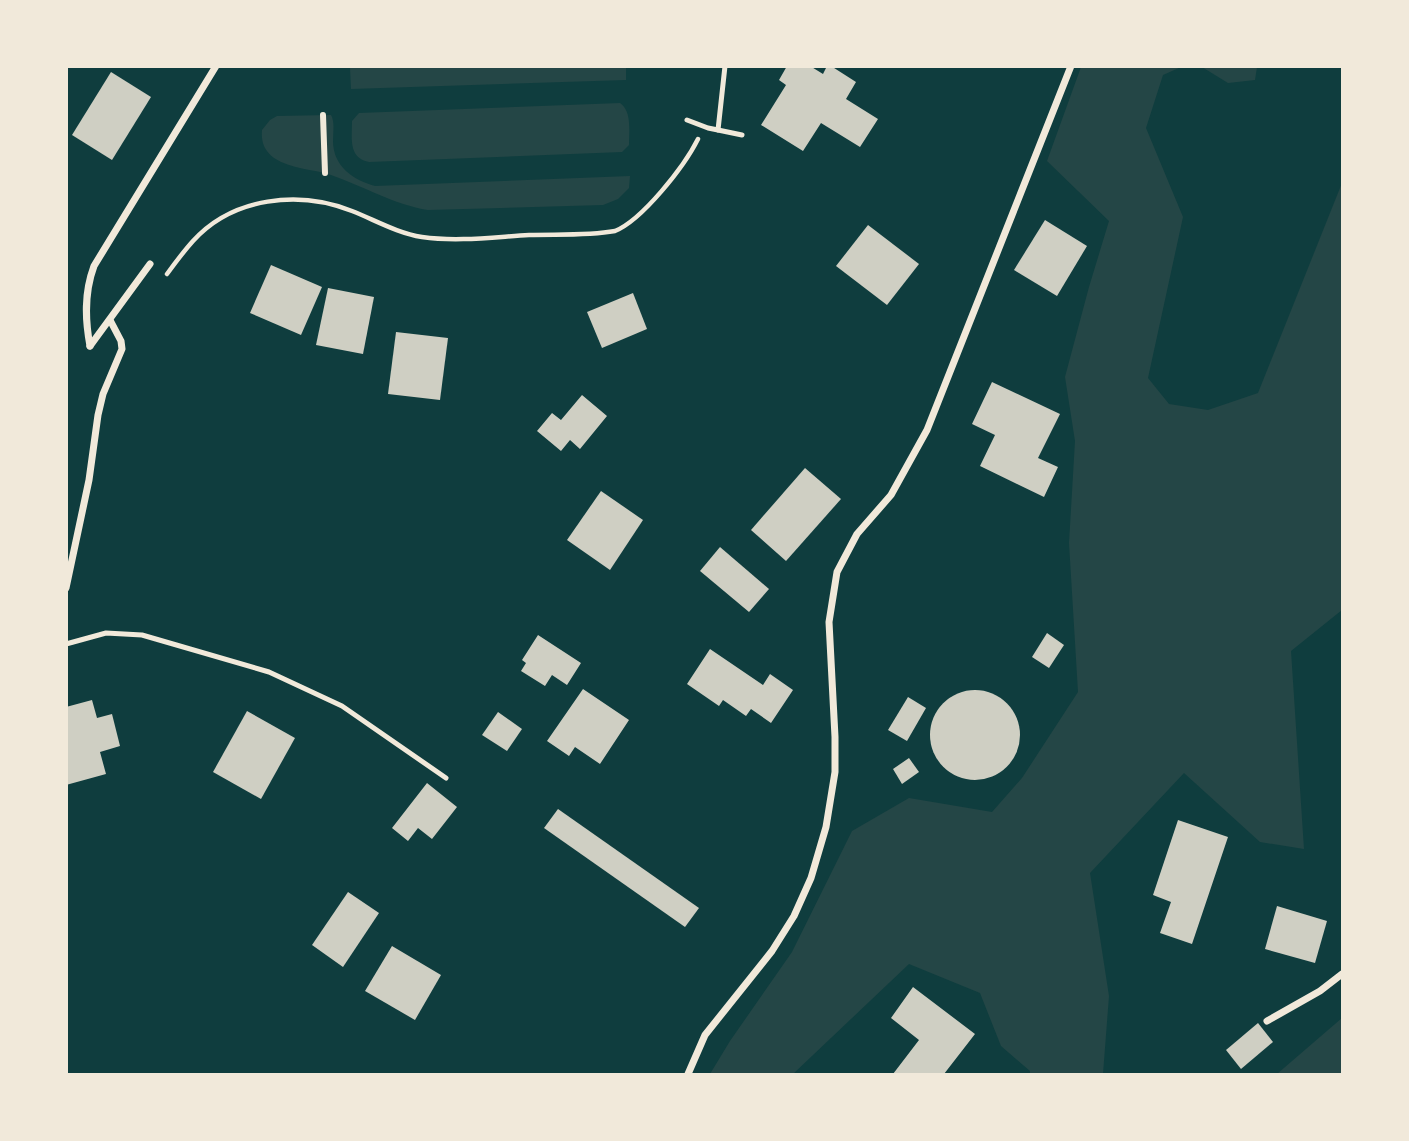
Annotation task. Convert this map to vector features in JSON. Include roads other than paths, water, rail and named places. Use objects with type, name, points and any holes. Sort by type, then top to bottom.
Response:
[{"type":"street","points":[[150,264],[90,346],[85,316],[89,280],[94,266],[216,66]]},
{"type":"street","points":[[688,1074],[705,1034],[776,945],[800,905],[811,878],[826,827],[835,772],[828,622],[837,572],[853,540],[891,495],[927,429],[1071,66]]},
{"type":"street","points":[[323,115],[325,173]]},
{"type":"street","points":[[66,588],[89,480],[98,415],[103,394],[122,349],[121,341],[110,320]]},
{"type":"street","points":[[1267,1021],[1320,991],[1342,974]]},
{"type":"lane","points":[[718,130],[725,66]]},
{"type":"lane","points":[[687,120],[742,135]]},
{"type":"lane","points":[[66,644],[93,635],[129,634],[153,638],[269,672],[342,706],[446,778]]}]
